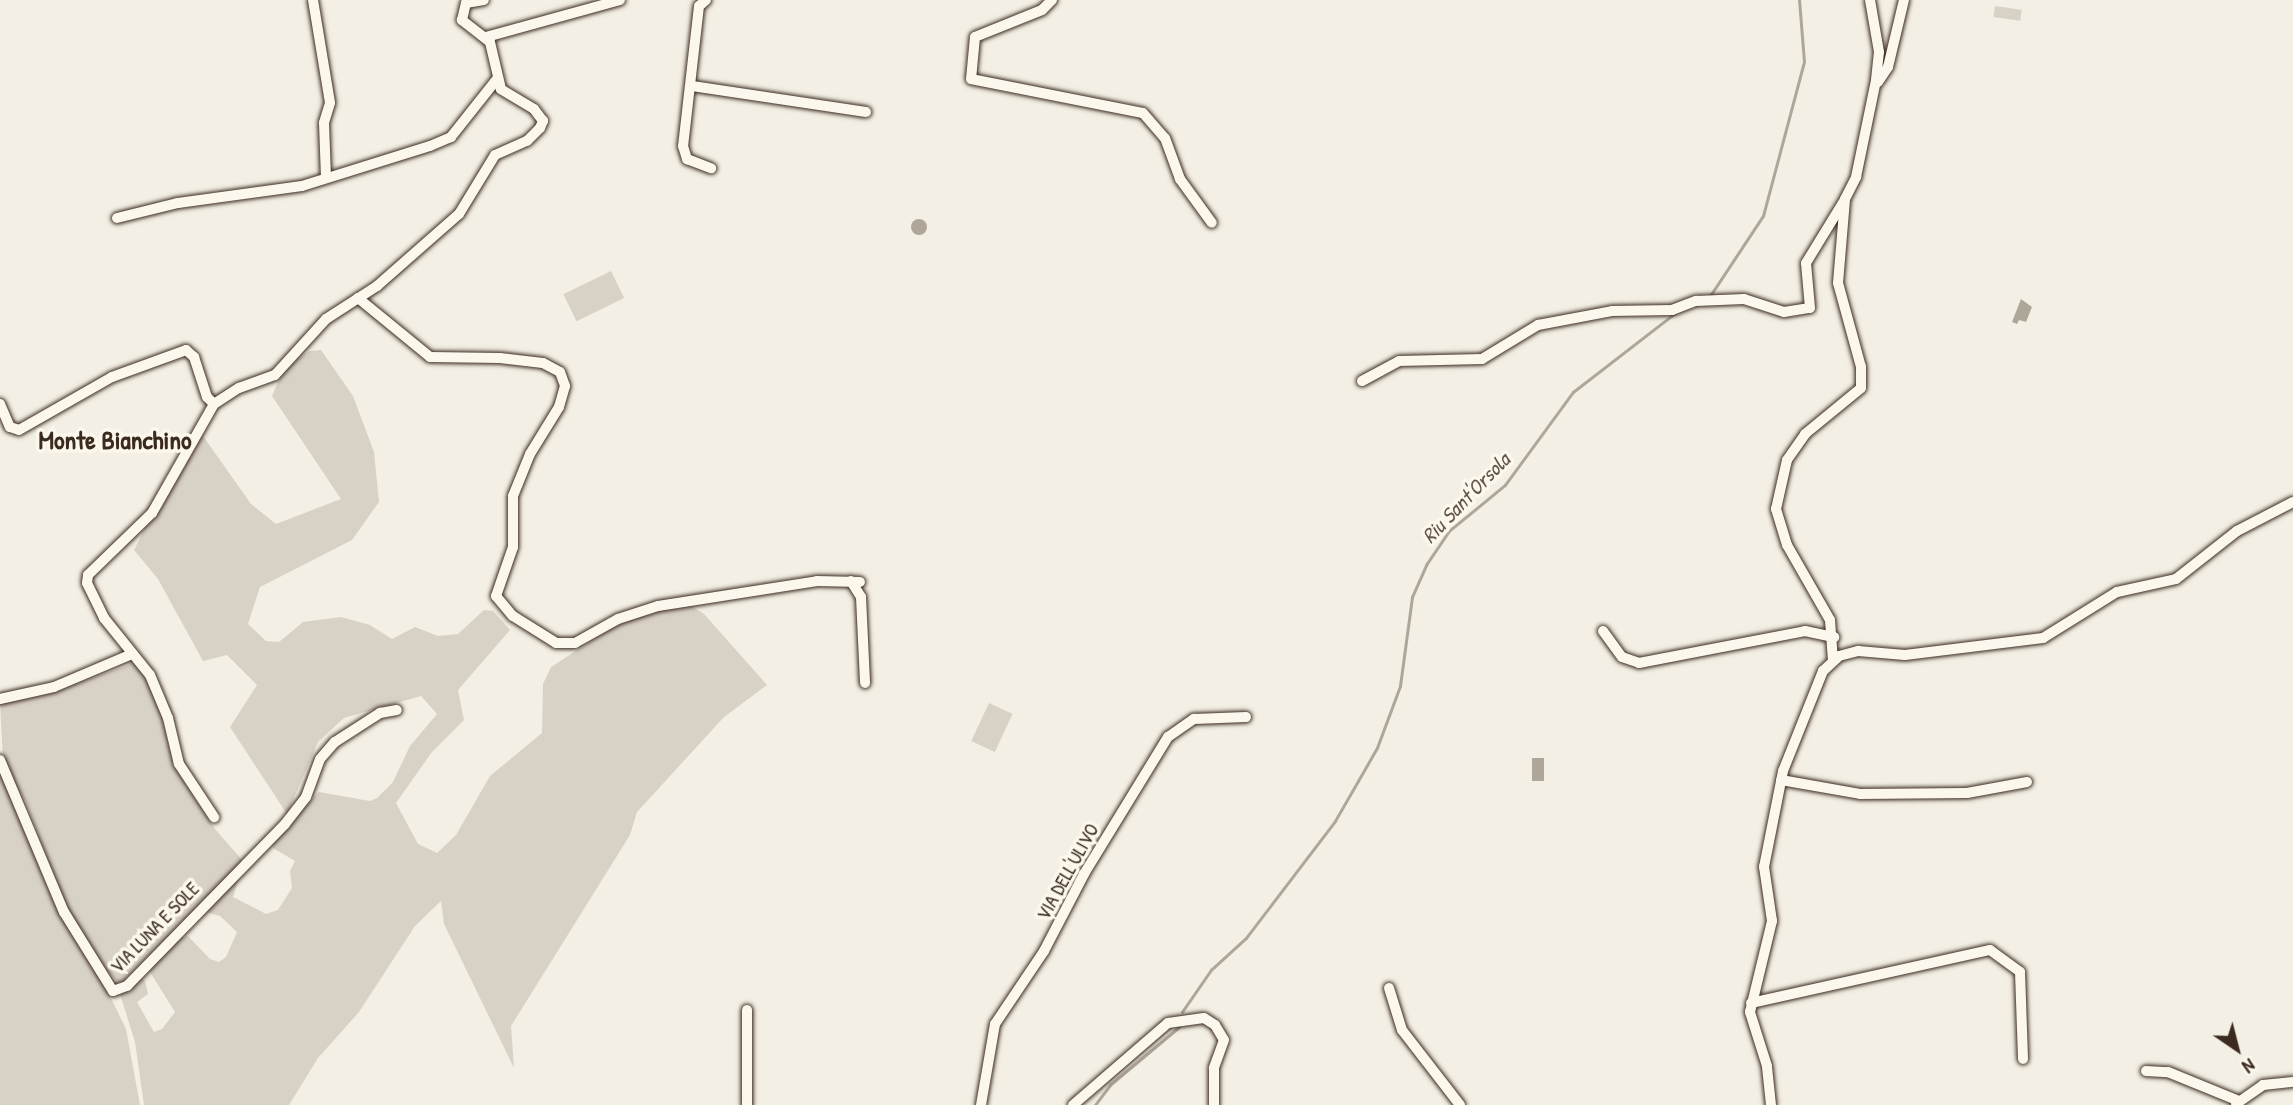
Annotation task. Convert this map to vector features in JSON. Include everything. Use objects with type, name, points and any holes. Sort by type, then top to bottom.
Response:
[{"type":"street","points":[[313,0],[330,103],[324,123],[326,177]]},
{"type":"street","points":[[214,817],[179,764],[160,694],[91,596],[88,575],[152,513],[214,404],[239,388],[275,375],[326,319],[358,298],[459,214],[495,155],[527,141],[540,128],[543,121],[534,109],[508,96],[497,79],[486,37],[461,15],[466,3],[484,0]]},
{"type":"street","points":[[486,37],[620,0]]},
{"type":"street","points":[[706,0],[699,6],[684,155],[711,168]]},
{"type":"street","points":[[1052,0],[1042,10],[975,37],[971,79],[1143,113],[1165,138],[1180,180],[1212,223]]},
{"type":"street","points":[[1362,381],[1399,361],[1482,359],[1538,325],[1612,311],[1672,310],[1696,301],[1744,299],[1784,312],[1810,309],[1806,263],[1856,177],[1875,88],[1879,52],[1870,0]]},
{"type":"street","points":[[1875,88],[1888,67],[1904,0]]},
{"type":"street","points":[[117,218],[178,203],[302,186],[451,137],[497,79]]},
{"type":"street","points":[[692,86],[866,112]]},
{"type":"street","points":[[1833,661],[1830,620],[1787,545],[1776,509],[1787,460],[1805,434],[1861,388],[1861,367],[1838,283],[1845,199]]},
{"type":"street","points":[[358,298],[430,358],[500,358],[543,363],[561,372],[565,386],[559,407],[530,454],[513,496],[513,547],[496,596],[513,615],[556,643],[575,643],[618,619],[658,606],[817,581],[856,582],[861,597],[865,683]]},
{"type":"street","points":[[0,404],[8,425],[19,430],[112,377],[186,350],[194,357],[207,397],[214,404]]},
{"type":"street","points":[[1771,1105],[1767,1066],[1751,1003],[1772,921],[1764,867],[1781,780],[1823,671],[1833,661],[1858,651],[1905,655],[2043,638],[2117,592],[2176,579],[2237,531],[2293,502]]},
{"type":"street","points":[[1603,631],[1622,657],[1639,663],[1805,631],[1833,637]]},
{"type":"street","points":[[0,699],[54,687],[132,654]]},
{"type":"street","name":"VIA LUNA E SOLE","points":[[0,760],[64,912],[113,991],[127,986],[285,824],[306,797],[320,759],[335,742],[380,713],[397,710]]},
{"type":"street","name":"VIA DELL'ULIVO","points":[[981,1105],[995,1024],[1044,951],[1084,874],[1168,737],[1194,719],[1246,717]]},
{"type":"street","points":[[1781,780],[1860,794],[1967,793],[2027,782]]},
{"type":"street","points":[[1751,1003],[1990,950],[2020,972],[2023,1059]]},
{"type":"street","points":[[1389,988],[1402,1030],[1460,1105]]},
{"type":"street","points":[[747,1010],[747,1105]]},
{"type":"street","points":[[1073,1105],[1168,1023],[1204,1018],[1216,1025],[1224,1040],[1214,1068],[1214,1105]]},
{"type":"street","points":[[2146,1071],[2168,1072],[2236,1103],[2263,1085],[2293,1082]]},
{"type":"shaded area","points":[[1995,6],[2022,10],[2020,21],[1993,17]]},
{"type":"shaded area","points":[[919,219],[925,221],[925,233],[919,235],[913,233],[911,227],[913,221]]},
{"type":"shaded area","points":[[611,271],[624,298],[577,321],[563,294]]},
{"type":"shaded area","points":[[2021,299],[2032,307],[2026,322],[2019,320],[2017,324],[2012,322]]},
{"type":"shaded area","points":[[321,350],[353,396],[374,452],[379,502],[352,540],[260,587],[248,624],[266,641],[279,642],[303,622],[341,617],[370,625],[392,639],[415,627],[438,636],[458,634],[484,610],[493,611],[510,630],[458,690],[464,720],[432,752],[396,803],[418,844],[437,853],[456,835],[490,776],[542,733],[543,684],[551,667],[633,614],[685,602],[704,614],[767,685],[724,717],[637,812],[630,835],[511,1026],[514,1068],[444,924],[441,901],[415,926],[359,1012],[318,1058],[289,1105],[144,1105],[135,1042],[120,994],[140,977],[145,981],[148,994],[137,1002],[154,1032],[162,1029],[175,1012],[150,972],[160,956],[175,940],[188,936],[210,959],[219,962],[226,957],[237,932],[220,916],[202,911],[235,875],[238,881],[233,897],[266,914],[278,910],[292,888],[290,871],[295,861],[273,848],[272,837],[319,792],[370,801],[377,798],[393,782],[410,746],[437,714],[421,696],[344,718],[318,742],[287,814],[230,727],[257,685],[227,655],[203,661],[158,579],[134,550],[179,461],[203,436],[251,504],[276,524],[341,499],[272,396],[284,367],[310,351]]},
{"type":"shaded area","points":[[134,663],[146,676],[159,704],[173,764],[215,829],[243,861],[120,984],[103,967],[67,909],[26,802],[3,761],[0,702],[59,690]]},
{"type":"shaded area","points":[[989,703],[1013,714],[995,752],[971,741]]},
{"type":"shaded area","points":[[1532,758],[1544,758],[1544,781],[1532,781]]},
{"type":"shaded area","points":[[0,769],[126,1029],[140,1105],[0,1105]]},
{"type":"waterway","name":"Riu Sant'Orsola","points":[[1710,296],[1763,216],[1804,62],[1799,0]]},
{"type":"waterway","name":"Riu Sant'Orsola","points":[[1182,1012],[1211,970],[1246,938],[1335,821],[1377,748],[1400,686],[1412,597],[1426,565],[1449,531],[1505,485],[1573,392],[1674,314]]},
{"type":"waterway","name":"Riu Sant'Orsola","points":[[1095,1105],[1110,1085],[1179,1027]]},
{"type":"district","name":"Monte Bianchino","points":[[115,440]]}]
